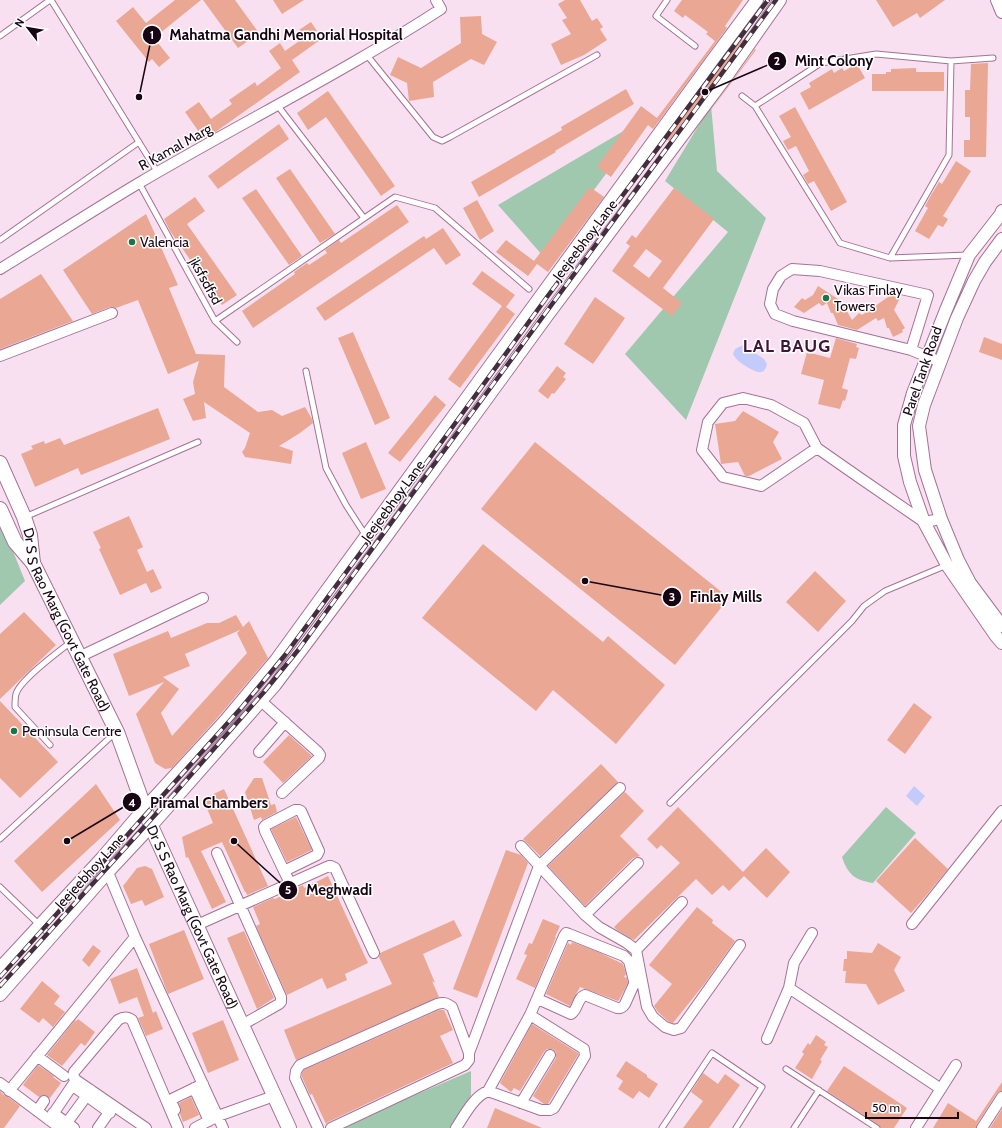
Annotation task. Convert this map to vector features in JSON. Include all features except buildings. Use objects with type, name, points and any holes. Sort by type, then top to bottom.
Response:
[{"type":"main road","name":"Dr S S Rao Marg (Govt Gate Road)","points":[[0,463],[30,535],[33,563],[117,732],[151,826],[289,1128]]},
{"type":"main road","points":[[0,509],[14,542],[33,563]]},
{"type":"street","name":"R Kamal Marg","points":[[0,269],[139,183],[278,106],[406,31],[441,9],[436,0]]},
{"type":"street","name":"Jeejeebhoy Lane","points":[[0,968],[102,858],[144,809],[235,709],[276,660],[757,0]]},
{"type":"street","name":"Jeejeebhoy Lane","points":[[0,995],[275,686],[547,316],[726,77],[780,0]]},
{"type":"street","points":[[997,0],[1002,12]]},
{"type":"street","points":[[618,190],[633,201]]},
{"type":"street","points":[[1002,211],[969,255],[927,356],[913,393],[904,425],[904,456],[910,482],[924,522],[947,565],[1002,644]]},
{"type":"street","name":"Parel Tank Road","points":[[1002,239],[985,262],[974,281],[957,318],[924,405],[919,426],[925,470],[941,519],[958,560],[970,583],[1002,626]]},
{"type":"street","points":[[910,350],[928,295],[820,271],[792,269],[781,276],[773,289],[770,304],[775,314],[793,321],[910,350],[941,362]]},
{"type":"street","points":[[961,274],[974,281]]},
{"type":"street","points":[[0,356],[112,313]]},
{"type":"street","points":[[817,448],[761,486],[723,477],[702,450],[708,422],[723,403],[743,398],[771,405],[804,423],[817,448],[924,522],[941,519]]},
{"type":"street","points":[[431,446],[445,456]]},
{"type":"street","points":[[947,565],[958,560]]},
{"type":"street","points":[[79,657],[203,598]]},
{"type":"street","points":[[261,701],[320,755],[319,758],[282,793]]},
{"type":"street","points":[[235,709],[246,718]]},
{"type":"street","points":[[259,752],[285,722]]},
{"type":"street","points":[[468,1053],[539,866],[620,788]]},
{"type":"street","points":[[284,872],[317,855],[319,851],[301,811],[298,810],[264,827],[284,872],[290,883]]},
{"type":"street","points":[[912,924],[1002,811]]},
{"type":"street","points":[[521,846],[598,927],[636,950],[647,1007],[653,1017],[665,1027],[674,1030],[681,1028],[740,945]]},
{"type":"street","points":[[217,853],[281,997],[280,1004],[242,1025]]},
{"type":"street","points":[[102,858],[198,1086],[214,1119],[223,1128]]},
{"type":"street","points":[[585,915],[638,863]]},
{"type":"street","points":[[197,925],[331,866],[335,868],[374,953]]},
{"type":"street","points":[[636,950],[682,902]]},
{"type":"street","points":[[456,1128],[477,1097],[488,1091],[538,999],[566,933],[624,956],[629,961],[634,984],[625,1004],[620,1009],[585,995],[582,996],[574,1012],[571,1014],[538,999]]},
{"type":"street","points":[[767,1039],[789,988],[794,963],[812,933]]},
{"type":"street","points":[[9,1091],[135,937]]},
{"type":"street","points":[[789,988],[941,1089]]},
{"type":"street","points":[[318,1128],[295,1078],[296,1071],[300,1065],[437,1004],[443,1002],[452,1007],[468,1053],[469,1060],[465,1065],[331,1128]]},
{"type":"street","points":[[488,1091],[546,1111],[550,1110],[554,1108],[585,1056],[584,1049],[530,1015]]},
{"type":"street","points":[[51,1116],[74,1083],[74,1072],[118,1020],[123,1017],[132,1020],[178,1128]]},
{"type":"street","points":[[521,1103],[550,1055]]},
{"type":"street","points":[[37,1056],[64,1076]]},
{"type":"street","points":[[916,1128],[956,1065]]},
{"type":"street","points":[[0,1083],[37,1111],[51,1116],[66,1127],[89,1093]]},
{"type":"street","points":[[74,1083],[112,1109],[146,1128]]},
{"type":"street","points":[[184,1128],[171,1100],[198,1086]]},
{"type":"street","points":[[195,1128],[214,1119],[274,1096]]},
{"type":"street","points":[[982,1128],[1002,1097]]},
{"type":"street","points":[[37,1111],[44,1101]]},
{"type":"street","points":[[98,1128],[112,1109]]},
{"type":"lane","points":[[0,36],[50,0],[158,173]]},
{"type":"lane","points":[[667,0],[656,16],[695,46]]},
{"type":"lane","points":[[366,54],[433,137],[442,141],[597,55]]},
{"type":"lane","points":[[755,106],[821,63],[876,54],[951,61],[993,58]]},
{"type":"lane","points":[[890,258],[950,155],[951,61]]},
{"type":"lane","points":[[742,96],[755,106],[840,243],[890,258],[969,255]]},
{"type":"lane","points":[[278,106],[364,218]]},
{"type":"lane","points":[[0,240],[139,142]]},
{"type":"lane","name":"jksfsdfsd","points":[[139,183],[215,321],[237,342]]},
{"type":"lane","points":[[215,321],[394,197],[435,208],[529,289]]},
{"type":"lane","points":[[306,371],[326,468],[346,505],[366,536]]},
{"type":"lane","points":[[24,518],[198,442]]},
{"type":"lane","points":[[670,802],[852,621],[864,606],[885,591],[947,565]]},
{"type":"lane","points":[[50,745],[15,707],[16,693],[35,670],[72,642]]},
{"type":"lane","points":[[0,839],[117,732]]},
{"type":"lane","points":[[0,887],[52,937]]},
{"type":"lane","points":[[662,1128],[712,1053],[762,1087],[736,1128]]},
{"type":"lane","points":[[786,1069],[877,1128]]},
{"type":"lane","points":[[794,1128],[819,1090]]},
{"type":"green space","points":[[711,105],[717,171],[766,218],[686,420],[625,354],[728,232],[665,181]]},
{"type":"green space","points":[[649,116],[544,257],[498,205]]},
{"type":"green space","points":[[0,519],[25,581],[0,605]]},
{"type":"green space","points":[[886,807],[916,833],[873,883],[861,880],[853,876],[844,863],[842,857]]},
{"type":"green space","points":[[471,1071],[471,1096],[450,1128],[338,1128]]},
{"type":"water","points":[[743,345],[764,359],[767,364],[764,371],[759,372],[747,367],[736,358],[733,354],[735,349]]},
{"type":"water","points":[[914,786],[925,796],[917,806],[906,796]]},
{"type":"railway","points":[[0,977],[242,707],[285,655],[547,297],[768,0]]},
{"type":"railway","points":[[0,986],[175,793],[264,692],[299,649],[776,0]]},
{"type":"place","name":"Mint Colony","points":[[705,92]]},
{"type":"place","name":"Mahatma Gandhi Memorial Hospital","points":[[139,97]]},
{"type":"place","name":"Valencia","points":[[132,242]]},
{"type":"place","name":"Vikas Finlay Towers","points":[[826,298]]},
{"type":"place","name":"Finlay Mills","points":[[585,581]]},
{"type":"place","name":"Peninsula Centre","points":[[14,731]]},
{"type":"place","name":"Piramal Chambers","points":[[67,841]]},
{"type":"place","name":"Meghwadi","points":[[234,841]]},
{"type":"district","name":"LAL BAUG","points":[[787,346]]}]
